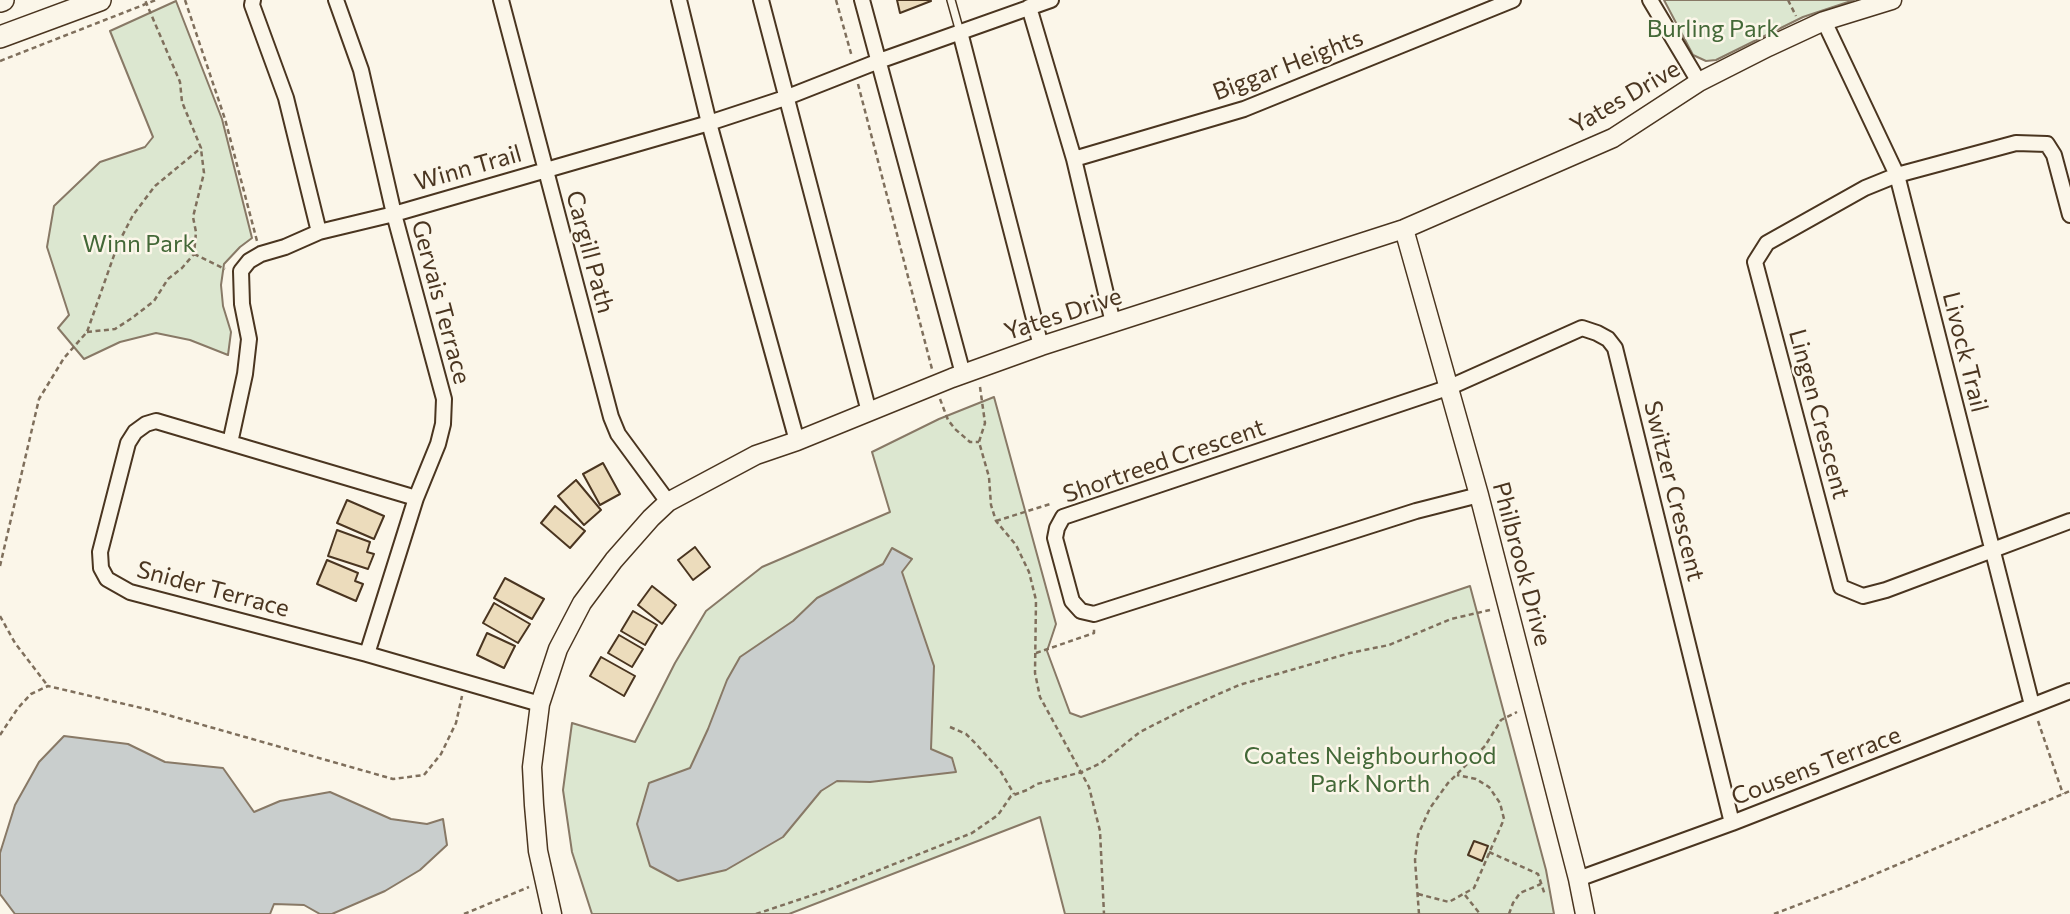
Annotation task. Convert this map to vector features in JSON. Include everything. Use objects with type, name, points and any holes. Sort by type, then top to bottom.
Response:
[{"type":"main road","points":[[0,37],[100,0]]},
{"type":"street","points":[[253,0],[252,5],[286,98],[319,232]]},
{"type":"street","name":"Gervais Terrace","points":[[336,0],[361,70],[394,214],[444,399],[443,424],[438,444],[416,498],[367,654]]},
{"type":"street","name":"Cargill Path","points":[[501,0],[544,170],[618,434],[668,502]]},
{"type":"street","points":[[679,0],[709,123],[797,441]]},
{"type":"street","points":[[761,0],[869,412]]},
{"type":"street","points":[[862,0],[970,371]]},
{"type":"street","name":"Winn Trail","points":[[240,276],[249,261],[261,254],[319,232],[394,214],[709,123],[785,98],[879,61],[1051,0]]},
{"type":"street","name":"Biggar Heights","points":[[1074,159],[1244,108],[1513,0]]},
{"type":"street","points":[[1650,0],[1699,82]]},
{"type":"street","name":"Yates Drive","points":[[552,914],[538,851],[532,767],[540,704],[558,649],[582,603],[614,560],[668,502],[756,455],[970,371],[1405,229],[1613,138],[1699,82],[1768,47],[1824,21],[1892,0]]},
{"type":"street","points":[[1029,7],[1074,159],[1112,323]]},
{"type":"street","name":"Livock Trail","points":[[1824,21],[1897,175],[2032,705]]},
{"type":"street","points":[[960,32],[1041,346]]},
{"type":"street","points":[[1897,175],[2016,143],[2047,144],[2054,155],[2070,215]]},
{"type":"street","name":"Lingen Crescent","points":[[1897,175],[1865,188],[1768,243],[1755,262],[1757,270],[1841,587],[1863,596],[1992,551]]},
{"type":"street","name":"Philbrook Drive","points":[[1405,229],[1479,495],[1585,914]]},
{"type":"street","points":[[230,443],[245,374],[249,339],[240,276]]},
{"type":"street","name":"Switzer Crescent","points":[[1450,387],[1582,328],[1608,339],[1615,348],[1732,823]]},
{"type":"street","name":"Shortreed Crescent","points":[[1094,614],[1081,611],[1072,601],[1055,538],[1056,528],[1063,517],[1450,387]]},
{"type":"street","name":"Snider Terrace","points":[[416,498],[156,421],[135,432],[128,443],[100,552],[101,568],[107,579],[130,592],[367,654],[540,704]]},
{"type":"street","points":[[1094,614],[1416,511],[1479,495]]},
{"type":"street","points":[[1992,551],[2070,521]]},
{"type":"street","name":"Cousens Terrace","points":[[1578,879],[1732,823],[2070,691]]},
{"type":"lane","points":[[951,0],[960,32]]},
{"type":"path","points":[[0,61],[156,0]]},
{"type":"path","points":[[185,0],[225,119],[261,254]]},
{"type":"path","points":[[836,0],[935,384],[948,420],[970,442],[979,442]]},
{"type":"path","points":[[88,332],[115,329],[132,318],[154,301],[168,279],[194,254],[196,232],[193,217],[204,173],[201,148],[182,102],[180,82],[146,2]]},
{"type":"path","points":[[0,566],[39,399],[64,358],[88,332],[118,244],[133,215],[155,186],[201,148]]},
{"type":"path","points":[[194,254],[240,276]]},
{"type":"path","points":[[970,371],[985,423],[979,442],[985,456],[991,505],[996,520],[1016,545],[1029,572],[1036,600],[1035,673],[1040,697],[1089,787],[1100,831],[1104,914]]},
{"type":"path","points":[[996,520],[1050,504],[1063,517]]},
{"type":"path","points":[[756,914],[834,888],[972,834],[998,815],[1014,795],[1037,783],[1082,772],[1101,762],[1140,733],[1239,685],[1350,653],[1389,645],[1471,613],[1507,607]]},
{"type":"path","points":[[1036,653],[1094,633],[1094,614]]},
{"type":"path","points":[[0,616],[15,643],[48,687]]},
{"type":"path","points":[[0,735],[31,694],[48,687],[150,710],[393,779],[424,775],[441,754],[456,723],[466,682]]},
{"type":"path","points":[[2032,705],[2063,794]]},
{"type":"path","points":[[1419,914],[1415,860],[1418,835],[1430,808],[1448,783],[1485,746],[1501,720],[1533,707]]},
{"type":"path","points":[[950,727],[966,734],[977,745],[1001,772],[1014,795]]},
{"type":"path","points":[[1418,894],[1449,902],[1474,888],[1504,819],[1500,803],[1489,787],[1476,779],[1457,775]]},
{"type":"path","points":[[1774,914],[1845,887],[2070,791]]},
{"type":"path","points":[[1489,852],[1538,874],[1545,895]]},
{"type":"path","points":[[464,914],[544,881]]},
{"type":"path","points":[[1509,914],[1520,893],[1541,884]]},
{"type":"path","points":[[1465,895],[1480,914]]},
{"type":"green space","name":"Burling Park","points":[[1664,0],[1854,0],[1803,17],[1716,60],[1706,61],[1693,55]]},
{"type":"green space","name":"Winn Park","points":[[176,1],[222,119],[252,238],[224,264],[221,285],[223,306],[231,332],[228,355],[190,340],[156,333],[120,342],[84,359],[58,328],[69,315],[47,247],[54,206],[100,162],[145,147],[153,137],[110,31]]},
{"type":"green space","name":"Coates Neighbourhood Park North","points":[[994,397],[1056,624],[1047,651],[1070,713],[1081,717],[1470,586],[1546,870],[1554,914],[1065,914],[1040,817],[789,914],[592,914],[572,852],[563,790],[572,723],[635,742],[675,663],[706,611],[762,567],[890,512],[872,452],[939,419]]},
{"type":"shaded area","points":[[892,548],[912,559],[902,572],[934,666],[931,749],[952,758],[956,772],[870,782],[837,781],[821,791],[783,837],[726,870],[678,881],[650,866],[637,824],[649,783],[690,768],[727,680],[740,657],[793,621],[817,598],[883,564]]},
{"type":"shaded area","points":[[64,736],[128,744],[165,762],[223,768],[254,812],[280,801],[330,792],[391,819],[427,824],[443,819],[447,845],[420,870],[385,891],[332,914],[320,914],[304,905],[274,904],[270,914],[15,914],[0,894],[0,853],[15,805],[39,762]]},
{"type":"building","points":[[897,0],[930,0],[931,1],[900,13]]},
{"type":"building","points":[[603,463],[620,494],[600,505],[583,474]]},
{"type":"building","points":[[576,480],[601,510],[584,525],[558,496]]},
{"type":"building","points":[[347,500],[384,516],[374,539],[337,523]]},
{"type":"building","points":[[555,506],[585,531],[570,548],[541,523]]},
{"type":"building","points":[[337,530],[370,542],[367,552],[374,554],[368,569],[328,556]]},
{"type":"building","points":[[695,547],[710,567],[693,580],[678,560]]},
{"type":"building","points":[[327,560],[358,573],[355,581],[363,584],[356,601],[317,584]]},
{"type":"building","points":[[505,578],[544,599],[532,619],[494,598]]},
{"type":"building","points":[[652,586],[676,605],[662,624],[638,605]]},
{"type":"building","points":[[494,603],[530,624],[518,643],[483,623]]},
{"type":"building","points":[[633,611],[657,625],[645,645],[621,631]]},
{"type":"building","points":[[487,633],[515,646],[504,668],[477,655]]},
{"type":"building","points":[[619,635],[643,649],[632,667],[608,653]]},
{"type":"building","points":[[601,657],[635,676],[624,696],[590,676]]},
{"type":"building","points":[[1474,841],[1488,846],[1482,861],[1468,855]]}]
